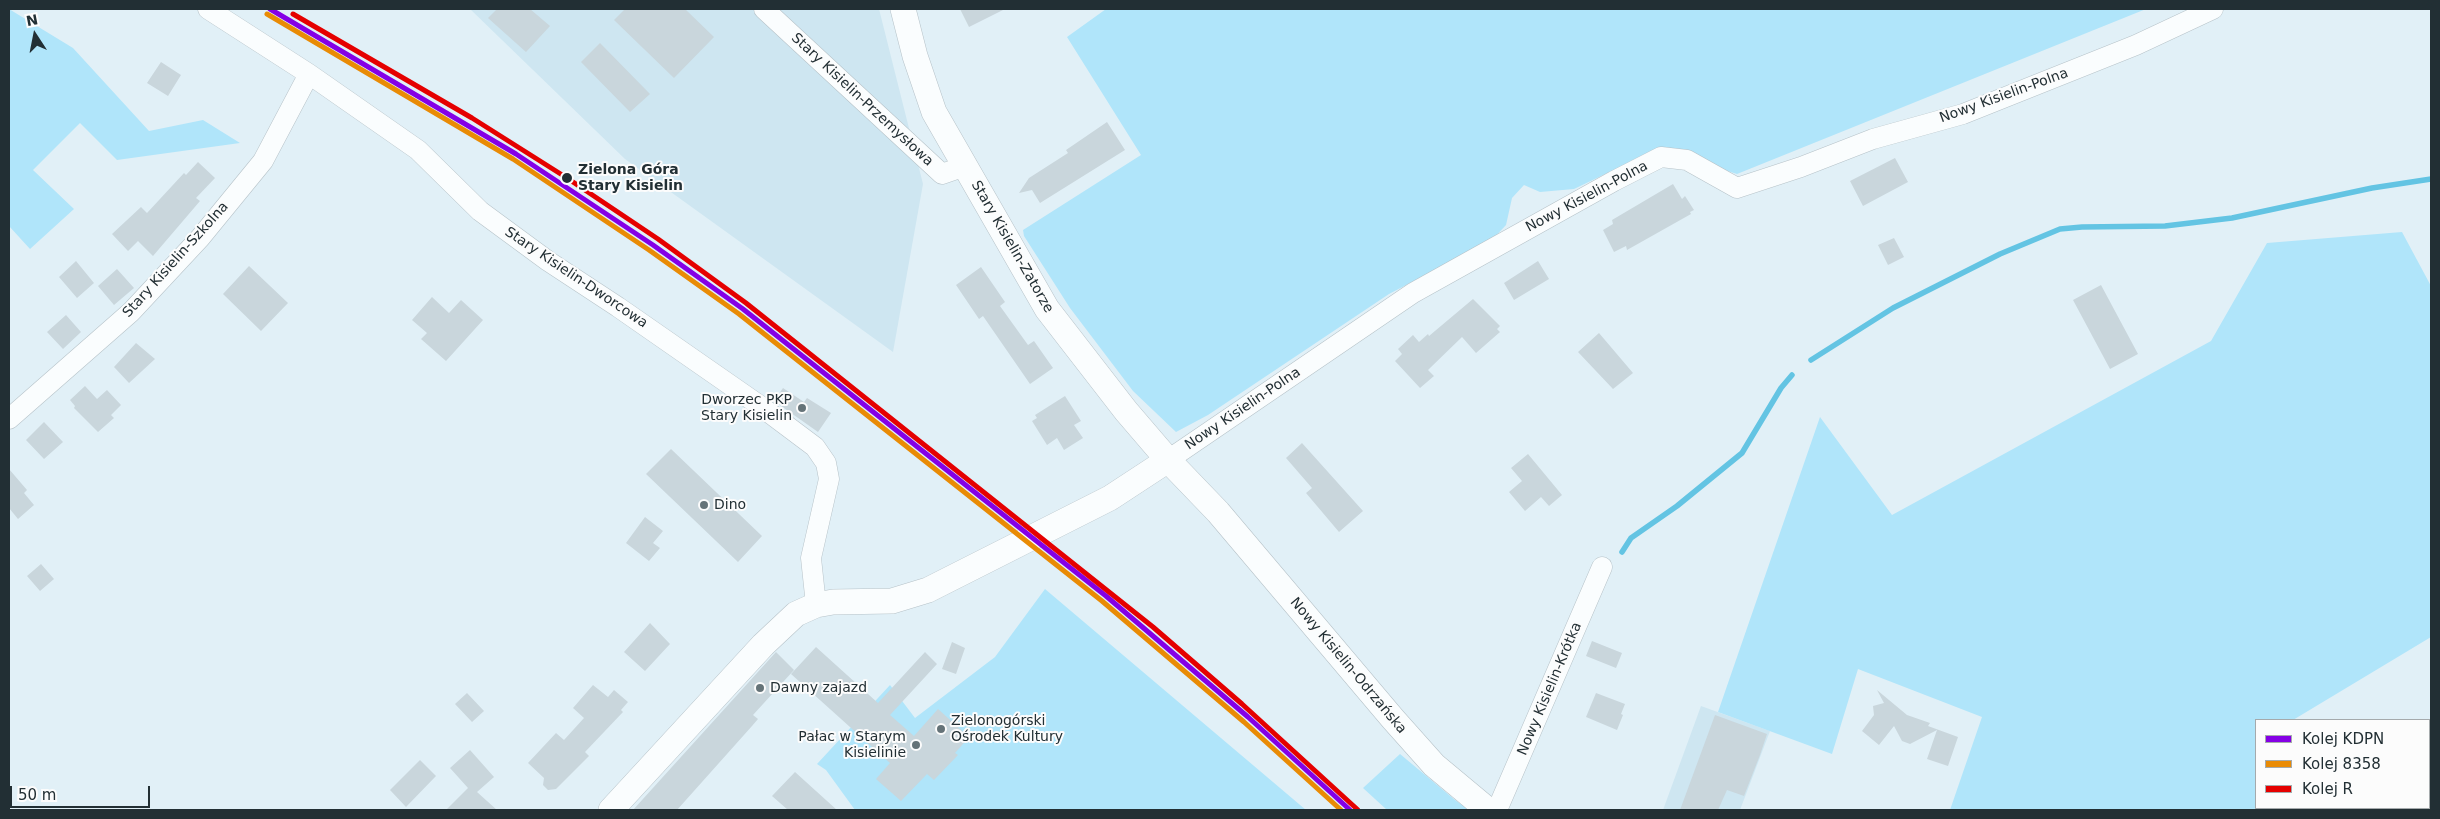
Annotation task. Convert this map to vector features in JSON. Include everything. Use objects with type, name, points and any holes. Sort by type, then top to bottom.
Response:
[{"type":"street","name":"Stary Kisielin-Dworcowa","points":[[208,9],[309,74],[418,150],[480,211],[526,245],[752,399],[815,447],[826,463],[830,479],[811,558],[816,605]]},
{"type":"street","name":"Stary Kisielin-Przemysłowa","points":[[764,9],[942,174],[965,166]]},
{"type":"street","name":"Stary Kisielin-Zatorze","points":[[903,9],[928,97],[940,123],[1046,309],[1082,358],[1168,460],[1218,512]]},
{"type":"street","name":"Nowy Kisielin-Polna","points":[[1168,460],[1413,293],[1661,157],[1687,160],[1737,188],[1800,168],[1873,138],[1963,114],[2136,45],[2212,9]]},
{"type":"street","name":"Stary Kisielin-Szkolna","points":[[9,419],[131,312],[200,238],[263,161],[309,74]]},
{"type":"street","points":[[611,810],[780,627],[796,614],[816,605],[833,602],[892,601],[928,590],[1110,498],[1168,460]]},
{"type":"street","name":"Nowy Kisielin-Odrzańska","points":[[1218,512],[1428,759],[1488,810]]},
{"type":"street","name":"Nowy Kisielin-Krótka","points":[[1497,810],[1602,567]]},
{"type":"shaded area","points":[[9,9],[73,48],[149,131],[203,120],[240,143],[117,160],[80,123],[33,170],[74,209],[30,249],[9,226]]},
{"type":"shaded area","points":[[470,9],[879,9],[923,184],[893,352],[625,159]]},
{"type":"shaded area","points":[[1106,9],[2146,9],[1737,174],[1715,167],[1622,166],[1574,189],[1540,192],[1524,185],[1512,198],[1506,225],[1492,240],[1389,294],[1208,415],[1176,432],[1133,391],[1070,308],[1024,236],[1023,230],[1141,155],[1067,37]]},
{"type":"shaded area","points":[[2402,232],[2431,286],[2431,637],[2295,719],[2255,719],[2255,809],[2345,810],[1950,810],[1982,717],[1858,669],[1832,754],[1718,712],[1820,417],[1892,515],[2211,341],[2267,243]]},
{"type":"shaded area","points":[[1045,589],[1306,810],[855,810],[826,770],[817,764],[890,685],[915,718],[995,657]]},
{"type":"shaded area","points":[[1701,706],[1770,731],[1740,810],[1663,810]]},
{"type":"shaded area","points":[[1400,754],[1469,810],[1387,810],[1363,788]]},
{"type":"building","points":[[497,9],[530,9],[550,26],[526,52],[488,18]]},
{"type":"building","points":[[625,9],[685,9],[714,37],[674,78],[614,20]]},
{"type":"building","points":[[960,9],[1005,9],[969,27]]},
{"type":"building","points":[[600,43],[650,94],[630,112],[581,62]]},
{"type":"building","points":[[161,62],[181,75],[168,96],[147,83]]},
{"type":"building","points":[[1107,122],[1125,150],[1040,203],[1032,190],[1019,193],[1029,178],[1068,153],[1066,150]]},
{"type":"building","points":[[1895,158],[1908,182],[1863,206],[1850,181]]},
{"type":"building","points":[[198,162],[215,178],[196,198],[200,201],[153,256],[138,241],[128,251],[112,234],[141,207],[147,213],[184,173],[186,175]]},
{"type":"building","points":[[1673,184],[1682,199],[1685,196],[1694,210],[1690,212],[1691,214],[1627,250],[1626,246],[1614,252],[1603,230],[1613,224],[1612,220]]},
{"type":"building","points":[[1894,238],[1904,257],[1888,265],[1878,245]]},
{"type":"building","points":[[76,261],[94,283],[77,298],[59,277]]},
{"type":"building","points":[[1538,261],[1549,279],[1514,300],[1504,283]]},
{"type":"building","points":[[249,266],[288,303],[261,331],[223,294]]},
{"type":"building","points":[[981,267],[1005,302],[1000,306],[1028,345],[1034,341],[1053,368],[1030,384],[983,316],[979,319],[956,285]]},
{"type":"building","points":[[117,269],[134,288],[114,305],[98,286]]},
{"type":"building","points":[[2101,285],[2138,354],[2110,369],[2073,300]]},
{"type":"building","points":[[432,297],[449,313],[461,300],[483,320],[446,361],[421,339],[427,333],[412,320]]},
{"type":"building","points":[[1473,299],[1500,326],[1497,329],[1500,332],[1476,353],[1462,337],[1428,370],[1434,376],[1420,388],[1395,361],[1402,354],[1398,349],[1413,335],[1419,342],[1428,334],[1429,336]]},
{"type":"building","points":[[66,315],[81,332],[63,349],[47,332]]},
{"type":"building","points":[[1599,333],[1633,373],[1613,389],[1578,352]]},
{"type":"building","points":[[136,343],[155,359],[129,383],[114,367]]},
{"type":"building","points":[[85,386],[97,399],[107,390],[121,405],[111,415],[114,418],[98,432],[74,408],[75,406],[70,400]]},
{"type":"building","name":"Dworzec PKP Stary Kisielin","points":[[783,388],[804,402],[807,398],[831,413],[818,432],[774,401]]},
{"type":"building","points":[[1065,396],[1081,421],[1074,425],[1083,438],[1064,450],[1057,438],[1047,445],[1032,421],[1037,418],[1035,415]]},
{"type":"building","points":[[44,422],[63,442],[44,459],[26,440]]},
{"type":"building","points":[[1302,443],[1363,511],[1339,532],[1306,493],[1312,488],[1286,458]]},
{"type":"building","name":"Dino","points":[[671,449],[762,536],[738,562],[646,474]]},
{"type":"building","points":[[1528,454],[1562,495],[1549,506],[1541,497],[1525,511],[1509,492],[1522,481],[1511,468]]},
{"type":"building","points":[[9,469],[27,490],[24,493],[34,505],[18,519],[9,508]]},
{"type":"building","points":[[645,517],[663,531],[653,543],[660,548],[649,561],[626,543]]},
{"type":"building","points":[[41,564],[54,579],[40,591],[27,576]]},
{"type":"building","points":[[650,623],[670,644],[645,671],[624,652]]},
{"type":"building","points":[[1592,641],[1622,653],[1616,668],[1586,656]]},
{"type":"building","points":[[952,642],[965,648],[956,674],[942,669]]},
{"type":"building","points":[[816,647],[878,703],[925,652],[937,664],[890,715],[914,736],[938,709],[969,737],[955,753],[958,755],[934,780],[927,774],[901,801],[876,779],[890,763],[791,674]]},
{"type":"building","points":[[776,652],[794,670],[753,715],[758,719],[677,810],[633,810]]},
{"type":"building","points":[[593,685],[608,697],[614,690],[628,702],[621,710],[623,712],[585,752],[589,756],[556,789],[548,790],[543,785],[544,778],[528,763],[556,733],[564,740],[584,718],[573,708]]},
{"type":"building","points":[[1877,690],[1907,715],[1930,723],[1928,726],[1958,737],[1948,766],[1927,759],[1937,730],[1910,744],[1902,741],[1894,726],[1879,745],[1862,731],[1874,715],[1873,706],[1884,703]]},
{"type":"building","points":[[467,693],[484,711],[472,722],[455,704]]},
{"type":"building","points":[[1596,693],[1625,704],[1617,730],[1586,717]]},
{"type":"building","points":[[1715,715],[1767,734],[1760,755],[1744,796],[1727,790],[1718,810],[1680,810]]},
{"type":"building","points":[[470,750],[494,777],[477,792],[497,810],[446,810],[468,788],[450,768]]},
{"type":"building","points":[[420,760],[436,776],[406,807],[390,790]]},
{"type":"building","points":[[795,772],[837,810],[788,810],[772,796]]},
{"type":"waterway","points":[[1811,360],[1893,308],[2000,254],[2060,229],[2165,226],[2232,218],[2372,188],[2431,179]]},
{"type":"waterway","points":[[1622,552],[1631,538],[1677,506],[1742,453],[1781,388],[1792,375]]},
{"type":"rail line","name":"KDPN","points":[[270,9],[516,154],[653,245],[743,309],[1106,596],[1248,717],[1350,810]]},
{"type":"rail line","name":"8358","points":[[267,14],[513,159],[649,250],[739,314],[1102,601],[1244,722],[1341,810]]},
{"type":"rail line","name":"R","points":[[293,14],[472,118],[567,178],[658,239],[746,303],[1153,627],[1242,704],[1358,810]]},
{"type":"place","name":"Zielona Góra Stary Kisielin","points":[[567,178]]},
{"type":"place","name":"Dworzec PKP Stary Kisielin","points":[[802,408]]},
{"type":"place","name":"Dino","points":[[704,505]]},
{"type":"place","name":"Dawny zajazd","points":[[760,688]]},
{"type":"place","name":"Zielonogórski Ośrodek Kultury","points":[[941,729]]},
{"type":"place","name":"Pałac w Starym Kisielinie","points":[[916,745]]}]
